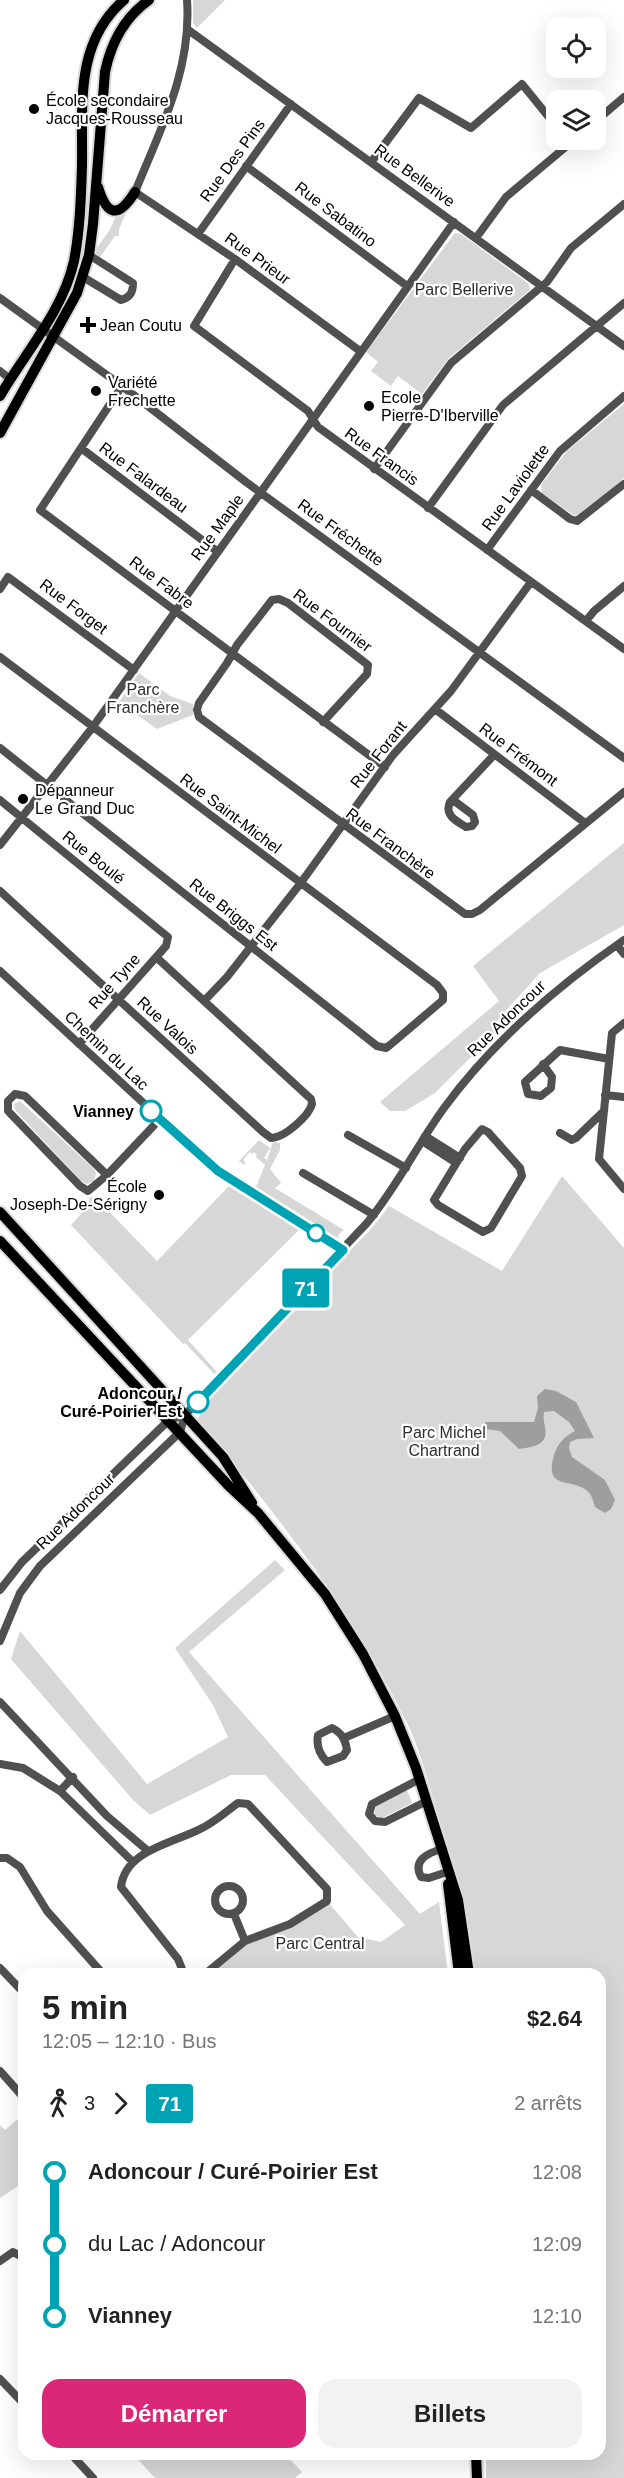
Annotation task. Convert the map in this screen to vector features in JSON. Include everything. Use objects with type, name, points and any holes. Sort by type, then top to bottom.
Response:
[{"type":"main road","points":[[0,396],[64,291],[74,262],[82,166],[82,83],[89,52],[102,27],[124,0]]},
{"type":"main road","points":[[0,433],[83,277],[89,255],[105,72],[109,55],[128,20],[149,0]]},
{"type":"main road","points":[[96,178],[103,202],[113,210],[118,211],[126,207],[135,192]]},
{"type":"main road","points":[[0,1212],[186,1415],[230,1467],[258,1513]]},
{"type":"main road","points":[[0,1241],[229,1486],[258,1513],[325,1594],[363,1654],[395,1716],[420,1779],[442,1849],[447,1872],[458,1968]]},
{"type":"main road","points":[[447,1872],[459,1907],[469,1968]]},
{"type":"main road","points":[[476,2460],[477,2478]]},
{"type":"street","points":[[135,192],[176,92],[184,64],[187,0]]},
{"type":"street","name":"Rue Bellerive","points":[[187,29],[624,346]]},
{"type":"street","points":[[372,161],[419,98],[471,128],[522,84],[546,114]]},
{"type":"street","points":[[606,112],[624,97]]},
{"type":"street","name":"Rue Des Pins","points":[[198,234],[291,104]]},
{"type":"street","points":[[476,238],[506,197],[560,150]]},
{"type":"street","name":"Rue Sabatino","points":[[246,166],[407,286]]},
{"type":"street","name":"Rue Prieur","points":[[135,192],[235,259],[360,351]]},
{"type":"street","points":[[374,468],[451,363],[549,280],[571,248],[624,204]]},
{"type":"street","name":"Rue Maple","points":[[0,845],[92,728],[454,222]]},
{"type":"street","points":[[83,277],[121,300],[129,297],[133,291],[133,283],[89,255]]},
{"type":"street","name":"Rue Francis","points":[[235,259],[194,326],[308,411],[318,427],[624,649]]},
{"type":"street","name":"Rue Fréchette","points":[[0,298],[624,758]]},
{"type":"street","points":[[428,508],[503,405],[624,303]]},
{"type":"street","points":[[0,371],[10,379]]},
{"type":"street","name":"Rue Fabre","points":[[122,386],[40,510],[385,767]]},
{"type":"street","name":"Rue Laviolette","points":[[487,550],[563,448],[624,396]]},
{"type":"street","name":"Rue Falardeau","points":[[81,448],[218,552]]},
{"type":"street","points":[[531,490],[570,519],[577,521],[624,484]]},
{"type":"street","name":"Rue Forget","points":[[0,589],[8,577],[134,670]]},
{"type":"street","name":"Rue Forant","points":[[204,1001],[251,947],[385,767],[480,652],[531,582]]},
{"type":"street","points":[[586,621],[594,610],[624,586]]},
{"type":"street","name":"Rue Fournier","points":[[232,653],[267,604],[279,599],[288,603],[365,660],[369,667],[367,674],[323,722]]},
{"type":"street","name":"Rue Franchère","points":[[232,653],[199,703],[197,710],[199,717],[457,910],[468,914],[480,910],[624,792]]},
{"type":"street","name":"Rue Saint-Michel","points":[[0,657],[437,985],[443,993]]},
{"type":"street","name":"Rue Frémont","points":[[435,709],[585,823]]},
{"type":"street","name":"Rue Briggs Est","points":[[0,748],[381,1047],[390,1046],[437,1006],[443,1000],[443,993]]},
{"type":"street","points":[[453,800],[494,754]]},
{"type":"street","name":"Rue Boulé","points":[[0,800],[168,937]]},
{"type":"street","name":"Rue Valois","points":[[0,891],[269,1137],[280,1136],[312,1107],[311,1099],[204,1001]]},
{"type":"street","name":"Rue Tyne","points":[[79,1044],[168,943],[168,937]]},
{"type":"street","points":[[620,942],[624,954]]},
{"type":"street","name":"Rue Adoncour","points":[[0,1641],[20,1593],[40,1566],[180,1432],[186,1415],[374,1215],[465,1080],[510,1032],[569,980],[620,942]]},
{"type":"street","points":[[156,957],[204,1001]]},
{"type":"street","name":"Chemin du Lac","points":[[0,971],[218,1171],[343,1250]]},
{"type":"street","points":[[624,1023],[612,1033],[599,1159],[624,1189]]},
{"type":"street","points":[[543,1064],[560,1050],[609,1059]]},
{"type":"street","points":[[107,1175],[25,1096],[15,1094],[8,1101],[8,1111],[83,1189],[92,1190],[107,1175],[160,1119]]},
{"type":"street","points":[[605,1095],[624,1097]]},
{"type":"street","points":[[560,1132],[572,1140],[604,1111]]},
{"type":"street","points":[[482,1130],[488,1132],[521,1171],[520,1182],[488,1231],[481,1231],[435,1202],[435,1196],[458,1160],[477,1133],[482,1130]]},
{"type":"street","points":[[348,1135],[405,1168]]},
{"type":"street","points":[[424,1139],[458,1160]]},
{"type":"street","points":[[303,1173],[374,1215]]},
{"type":"street","name":"Rue Adoncour","points":[[0,1590],[21,1562],[169,1420],[186,1415]]},
{"type":"street","points":[[0,1702],[73,1777],[107,1816],[148,1851]]},
{"type":"street","points":[[344,1738],[395,1716]]},
{"type":"street","points":[[0,1764],[23,1768],[60,1791],[133,1862]]},
{"type":"street","points":[[60,1791],[73,1777]]},
{"type":"street","points":[[420,1779],[372,1804],[369,1814],[375,1821],[385,1822],[427,1801]]},
{"type":"street","points":[[182,1968],[178,1959],[121,1887],[122,1879],[133,1862],[148,1851],[204,1827],[238,1803],[248,1804],[327,1889],[327,1901],[302,1918],[245,1941],[212,1968]]},
{"type":"street","points":[[442,1849],[425,1855],[419,1862],[419,1873],[429,1878],[447,1872]]},
{"type":"street","points":[[0,1858],[7,1858],[20,1867],[47,1911],[98,1968]]},
{"type":"street","points":[[234,1914],[245,1941]]},
{"type":"street","points":[[0,1968],[18,1987]]},
{"type":"street","points":[[0,2071],[18,2091]]},
{"type":"street","points":[[0,2261],[13,2252],[18,2255]]},
{"type":"street","points":[[0,2379],[18,2398]]},
{"type":"street","points":[[76,2460],[93,2478]]},
{"type":"green space","points":[[193,0],[225,0],[197,28],[193,23]]},
{"type":"green space","points":[[130,204],[119,229],[119,236],[115,236],[100,257],[96,254],[96,249],[109,231],[117,214]]},
{"type":"green space","name":"Parc Bellerive","points":[[455,233],[461,234],[529,284],[530,290],[448,359],[422,394],[398,376],[391,386],[371,371],[378,362],[366,352]]},
{"type":"green space","points":[[624,404],[624,478],[579,516],[573,515],[542,493],[541,485],[567,451]]},
{"type":"green space","name":"Parc Franchère","points":[[139,673],[170,696],[193,704],[193,715],[157,729],[119,702]]},
{"type":"green space","points":[[624,843],[624,925],[540,973],[502,1015],[492,1036],[435,1093],[405,1111],[390,1111],[380,1102],[499,1001],[473,966]]},
{"type":"green space","points":[[20,1101],[93,1168],[96,1173],[94,1181],[87,1184],[81,1181],[15,1110],[14,1104]]},
{"type":"green space","points":[[259,1140],[270,1148],[264,1158],[267,1160],[273,1142],[280,1143],[280,1150],[270,1169],[281,1183],[275,1188],[344,1230],[338,1235],[339,1239],[256,1187],[265,1165],[254,1152],[252,1154],[250,1152],[243,1160],[246,1163],[244,1165],[239,1161]]},
{"type":"green space","name":"Parc Michel Chartrand","points":[[562,1176],[624,1248],[624,2478],[486,2478],[486,2460],[606,2460],[606,1968],[474,1968],[467,1917],[458,1879],[410,1729],[365,1646],[314,1568],[258,1493],[197,1420],[215,1388],[371,1229],[389,1206],[502,1271]]},
{"type":"green space","points":[[229,1186],[299,1230],[188,1340],[217,1372],[214,1374],[71,1225],[89,1205],[89,1198],[95,1197],[157,1261]]},
{"type":"green space","name":"Parc Central","points":[[275,1560],[285,1570],[189,1652],[420,1914],[439,1902],[447,1968],[212,1968],[245,1941],[290,1924],[327,1901],[358,1937],[381,1942],[405,1925],[265,1775],[231,1775],[150,1815],[133,1800],[11,1659],[20,1631],[147,1784],[228,1737],[213,1705],[175,1648]]},
{"type":"green space","points":[[407,1790],[412,1803],[382,1818],[374,1815],[376,1806]]},
{"type":"green space","points":[[18,2119],[18,2186],[0,2198],[0,2125],[5,2130]]},
{"type":"green space","points":[[138,2460],[291,2460],[302,2472],[295,2478],[155,2478]]},
{"type":"shaded area","points":[[545,1389],[556,1391],[576,1402],[594,1438],[577,1439],[570,1442],[569,1448],[572,1457],[605,1480],[615,1500],[611,1509],[605,1513],[595,1507],[586,1490],[560,1481],[552,1474],[557,1447],[575,1431],[569,1422],[554,1411],[544,1412],[546,1433],[542,1442],[534,1446],[519,1449],[500,1431],[485,1429],[485,1422],[534,1422],[538,1408],[537,1396]]},
{"type":"bus line","name":"71","points":[[151,1111],[218,1171],[343,1250],[198,1402]]},
{"type":"place","name":"École secondaire Jacques-Rousseau","points":[[34,109]]},
{"type":"place","name":"Jean Coutu","points":[[88,325]]},
{"type":"place","name":"Variété Frechette","points":[[96,391]]},
{"type":"place","name":"Ecole Pierre-D'Iberville","points":[[369,406]]},
{"type":"place","name":"Dépanneur Le Grand Duc","points":[[23,799]]},
{"type":"place","name":"Vianney","points":[[151,1111]]},
{"type":"place","name":"École Joseph-De-Sérigny","points":[[159,1195]]},
{"type":"place","name":"Adoncour / Curé-Poirier Est","points":[[198,1402]]}]
